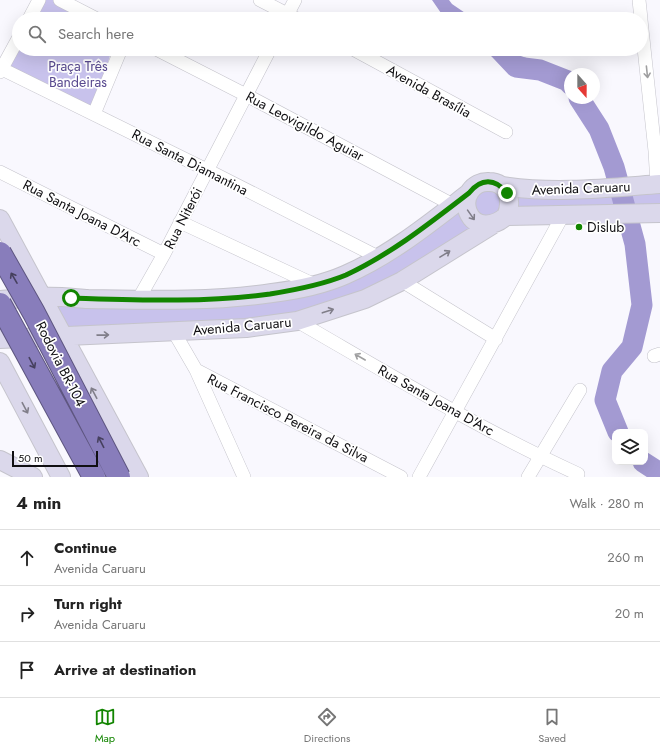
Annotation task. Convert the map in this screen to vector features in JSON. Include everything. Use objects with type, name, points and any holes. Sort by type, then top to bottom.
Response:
[{"type":"highway","name":"Rodovia BR-104","points":[[0,253],[34,313],[119,477]]},
{"type":"highway","name":"Rodovia BR-104","points":[[0,304],[94,477]]},
{"type":"main road","name":"Avenida Caruaru","points":[[0,300],[43,297],[138,300],[210,300],[289,291],[315,285],[345,275],[380,258],[423,229],[480,183],[488,181],[502,186],[534,190],[594,189],[653,185]]},
{"type":"main road","points":[[499,220],[509,208],[510,200],[502,186]]},
{"type":"main road","name":"Avenida Caruaru","points":[[469,193],[466,202],[468,212],[474,220],[482,224],[499,220],[563,215],[660,214]]},
{"type":"main road","points":[[0,219],[139,477]]},
{"type":"main road","name":"Avenida Caruaru","points":[[0,339],[60,329],[174,332],[246,328],[297,321],[365,299],[402,281],[499,220]]},
{"type":"main road","points":[[0,362],[61,477]]},
{"type":"main road","points":[[0,460],[33,477]]},
{"type":"street","points":[[33,12],[39,0]]},
{"type":"street","points":[[60,0],[84,12]]},
{"type":"street","points":[[260,0],[281,12]]},
{"type":"street","points":[[291,12],[295,0]]},
{"type":"street","points":[[639,0],[640,12]]},
{"type":"street","points":[[1,70],[12,50]]},
{"type":"street","points":[[94,114],[118,56]]},
{"type":"street","name":"Rua Leovigildo Aguiar","points":[[170,56],[454,205]]},
{"type":"street","name":"Rua Niterói","points":[[138,300],[164,254],[266,56]]},
{"type":"street","name":"Avenida Brasília","points":[[366,56],[506,132]]},
{"type":"street","points":[[646,56],[658,151],[653,185]]},
{"type":"street","name":"Rua Santa Diamantina","points":[[1,70],[207,170],[380,258]]},
{"type":"street","name":"Rua Santa Joana D'Arc","points":[[0,172],[164,254]]},
{"type":"street","points":[[418,477],[496,339],[563,215]]},
{"type":"street","points":[[180,222],[315,285]]},
{"type":"street","points":[[402,281],[496,339]]},
{"type":"street","name":"Rua Santa Joana D'Arc","points":[[297,321],[455,412],[578,474]]},
{"type":"street","points":[[174,332],[196,370],[244,477]]},
{"type":"street","name":"Rua Francisco Pereira da Silva","points":[[196,370],[392,475]]},
{"type":"street","points":[[528,477],[580,390]]},
{"type":"green space","points":[[45,0],[54,0],[75,12],[39,12]]},
{"type":"green space","name":"Praça Três Bandeiras","points":[[15,56],[110,56],[94,109],[6,72]]},
{"type":"green space","points":[[491,184],[506,206],[482,222],[470,195]]},
{"type":"green space","points":[[660,189],[660,208],[510,213],[511,197]]},
{"type":"green space","points":[[464,201],[476,225],[402,278],[307,316],[64,332],[48,301],[324,285]]},
{"type":"shaded area","points":[[432,0],[449,0],[452,4],[464,12],[440,12]]},
{"type":"shaded area","points":[[492,56],[521,56],[555,68],[550,82],[514,70]]},
{"type":"waterway","points":[[506,56],[516,67],[540,70],[564,79]]},
{"type":"waterway","points":[[583,104],[599,129],[614,167],[635,244],[642,305],[632,347],[612,371],[605,400],[617,429]]},
{"type":"waterway","points":[[648,465],[660,473]]},
{"type":"place","name":"Dislub","points":[[579,227]]},
{"type":"route","points":[[71,298],[210,300],[254,296],[289,291],[315,285],[345,275],[380,258],[423,229],[480,183],[488,181],[495,183],[502,186],[507,193]]}]
